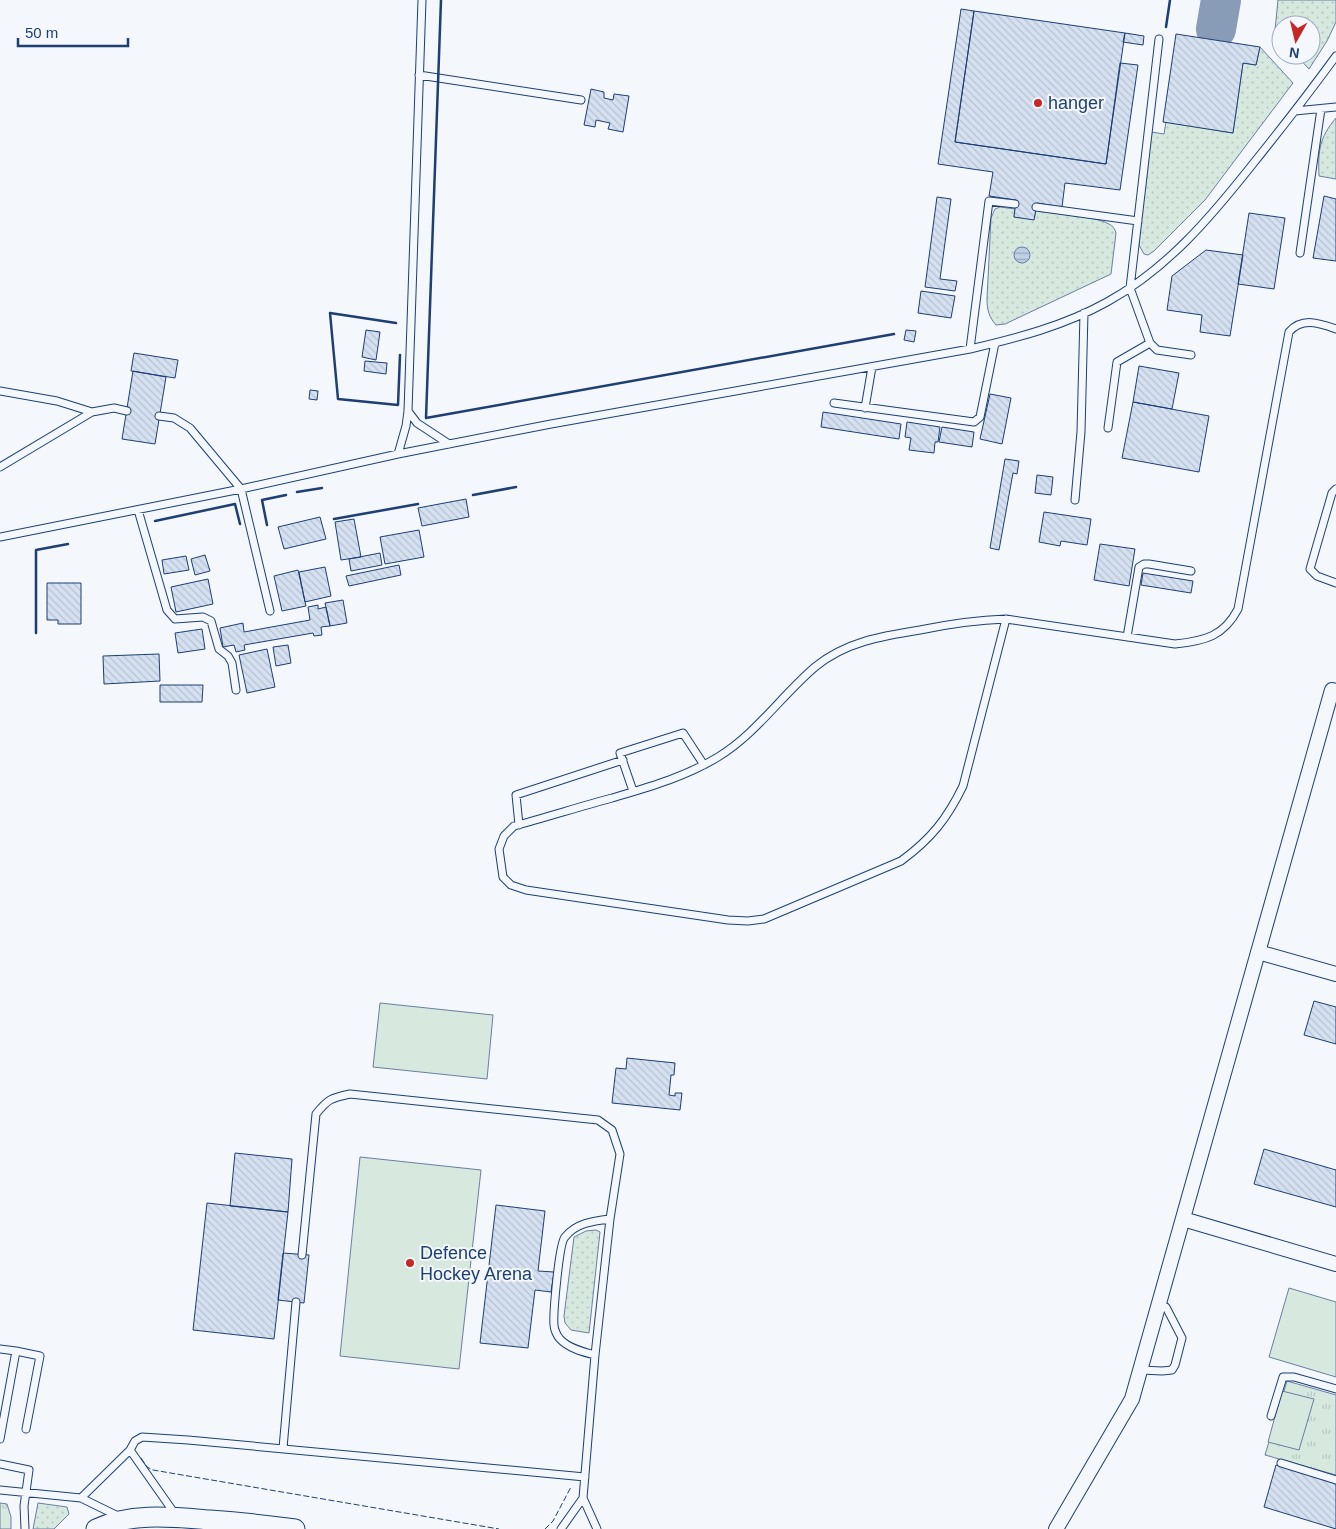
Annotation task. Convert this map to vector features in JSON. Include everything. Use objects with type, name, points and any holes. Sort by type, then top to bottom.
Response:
[{"type":"main road","points":[[96,1529],[104,1525],[131,1524],[143,1517],[177,1517],[294,1529]]},
{"type":"street","points":[[1056,1529],[1132,1399],[1332,690],[1336,691]]},
{"type":"street","points":[[1258,952],[1336,974]]},
{"type":"street","points":[[1183,1219],[1336,1264]]},
{"type":"lane","points":[[398,454],[404,440],[408,411],[422,0]]},
{"type":"lane","points":[[1159,39],[1130,288],[1150,343],[1158,350],[1191,355]]},
{"type":"lane","points":[[0,537],[241,489],[398,454],[551,424],[970,349],[1033,333],[1084,313],[1130,288],[1156,269],[1191,237],[1218,208],[1336,56]]},
{"type":"lane","points":[[419,75],[581,100]]},
{"type":"lane","points":[[1295,111],[1336,107]]},
{"type":"lane","points":[[1300,253],[1321,109]]},
{"type":"lane","points":[[970,349],[989,200],[1016,204]]},
{"type":"lane","points":[[1036,207],[1138,221]]},
{"type":"lane","points":[[1074,500],[1081,432],[1084,313]]},
{"type":"lane","points":[[1006,619],[963,786],[952,810],[936,831],[920,848],[901,861],[764,919],[728,920],[526,890],[511,885],[503,877],[499,849],[504,836],[514,826],[665,782],[704,765],[742,739],[815,667],[833,654],[853,644],[875,638],[957,623],[1006,619],[1175,644],[1194,642],[1217,633],[1232,621],[1238,609],[1289,332],[1301,322],[1310,322],[1336,329]]},
{"type":"lane","points":[[834,404],[974,422],[980,416],[995,343]]},
{"type":"lane","points":[[1108,428],[1117,362],[1150,343]]},
{"type":"lane","points":[[865,408],[872,367]]},
{"type":"lane","points":[[0,391],[57,401],[92,412]]},
{"type":"lane","points":[[0,467],[92,412],[114,408],[127,410]]},
{"type":"lane","points":[[408,411],[417,424],[449,444]]},
{"type":"lane","points":[[160,416],[174,418],[190,428],[241,489],[270,611]]},
{"type":"lane","points":[[1336,489],[1332,494],[1310,569],[1317,576],[1336,582]]},
{"type":"lane","points":[[138,510],[167,610],[175,619],[203,617],[211,621],[220,648],[232,663],[236,690]]},
{"type":"lane","points":[[1127,637],[1139,567],[1149,564],[1192,571]]},
{"type":"lane","points":[[633,791],[620,754],[683,733],[704,765]]},
{"type":"lane","points":[[519,825],[516,795],[622,760]]},
{"type":"lane","points":[[302,1255],[316,1114],[333,1097],[350,1094],[598,1120],[612,1130],[620,1154],[610,1219],[594,1355],[583,1498],[597,1529]]},
{"type":"lane","points":[[594,1355],[578,1350],[559,1338],[554,1327],[562,1240],[569,1232],[588,1221],[610,1219]]},
{"type":"lane","points":[[283,1448],[296,1302]]},
{"type":"lane","points":[[1141,1370],[1172,1370],[1175,1365],[1182,1338],[1166,1307],[1159,1305]]},
{"type":"lane","points":[[0,1348],[40,1356],[26,1429]]},
{"type":"lane","points":[[0,1439],[16,1351]]},
{"type":"lane","points":[[1271,1416],[1283,1377],[1294,1377],[1336,1389]]},
{"type":"lane","points":[[81,1498],[142,1437],[283,1448],[585,1477]]},
{"type":"lane","points":[[130,1450],[177,1517]]},
{"type":"lane","points":[[1281,1463],[1336,1480]]},
{"type":"lane","points":[[0,1464],[29,1470],[25,1493],[25,1529]]},
{"type":"lane","points":[[0,1490],[81,1498],[131,1524]]},
{"type":"lane","points":[[561,1529],[583,1498]]},
{"type":"green space","points":[[1278,0],[1336,0],[1336,22],[1321,50],[1321,15],[1276,15]]},
{"type":"green space","points":[[1260,47],[1271,59],[1271,65],[1276,65],[1293,83],[1205,200],[1154,251],[1148,255],[1144,254],[1139,245],[1139,237],[1151,132],[1164,134],[1166,122],[1233,133],[1243,63],[1256,65]]},
{"type":"green space","points":[[1336,118],[1336,179],[1319,176],[1319,152],[1326,132]]},
{"type":"green space","points":[[1000,207],[1015,209],[1014,217],[1034,219],[1036,210],[1084,217],[1110,225],[1116,233],[1111,274],[1005,324],[996,325],[989,313],[987,299],[991,218],[995,209]]},
{"type":"green space","points":[[380,1003],[493,1015],[487,1079],[373,1067]]},
{"type":"green space","name":"Defence Hockey Arena","points":[[360,1157],[481,1170],[459,1369],[340,1356]]},
{"type":"green space","points":[[596,1230],[600,1232],[589,1333],[571,1330],[565,1323],[564,1316],[574,1237],[586,1231]]},
{"type":"green space","points":[[1289,1288],[1336,1302],[1336,1377],[1269,1357]]},
{"type":"green space","points":[[1287,1381],[1336,1395],[1336,1475],[1265,1455]]},
{"type":"green space","points":[[1282,1391],[1314,1399],[1299,1450],[1268,1442]]},
{"type":"green space","points":[[0,1503],[7,1504],[11,1517],[11,1529],[0,1529]]},
{"type":"green space","points":[[38,1503],[67,1507],[69,1514],[54,1529],[33,1529]]},
{"type":"water","points":[[1019,247],[1025,247],[1030,252],[1028,261],[1019,263],[1014,258],[1014,252]]},
{"type":"building","points":[[961,9],[974,11],[955,142],[1106,164],[1120,63],[1138,65],[1120,190],[1065,183],[1062,207],[1037,203],[1034,220],[1014,217],[1016,200],[989,196],[993,172],[938,164]]},
{"type":"building","name":"hanger","points":[[974,11],[1125,33],[1106,164],[955,142]]},
{"type":"building","points":[[1125,33],[1144,36],[1143,45],[1123,42]]},
{"type":"building","points":[[1176,34],[1260,47],[1256,65],[1243,63],[1233,133],[1163,122]]},
{"type":"building","points":[[591,89],[604,92],[604,98],[613,100],[614,94],[629,96],[623,132],[608,129],[610,123],[596,120],[595,127],[584,125]]},
{"type":"building","points":[[1324,196],[1336,199],[1336,261],[1313,258]]},
{"type":"building","points":[[937,197],[951,199],[940,279],[957,281],[955,291],[925,287]]},
{"type":"building","points":[[1249,213],[1285,218],[1274,289],[1238,284]]},
{"type":"building","points":[[1206,250],[1243,255],[1230,336],[1200,332],[1202,315],[1167,310],[1172,276]]},
{"type":"building","points":[[921,291],[955,296],[951,318],[918,313]]},
{"type":"building","points":[[366,330],[380,332],[376,360],[362,357]]},
{"type":"building","points":[[906,330],[916,331],[914,342],[904,340]]},
{"type":"building","points":[[134,353],[178,360],[175,378],[131,371]]},
{"type":"building","points":[[365,361],[387,363],[386,374],[364,371]]},
{"type":"building","points":[[1139,366],[1179,373],[1172,409],[1133,402]]},
{"type":"building","points":[[133,371],[166,377],[155,444],[122,439]]},
{"type":"building","points":[[310,390],[318,391],[317,400],[309,399]]},
{"type":"building","points":[[990,394],[1011,398],[1002,444],[980,439]]},
{"type":"building","points":[[1133,402],[1209,416],[1199,472],[1122,458]]},
{"type":"building","points":[[823,412],[901,424],[899,439],[821,427]]},
{"type":"building","points":[[907,422],[940,427],[934,453],[909,450],[911,438],[905,437]]},
{"type":"building","points":[[942,427],[974,432],[972,447],[939,442]]},
{"type":"building","points":[[1005,459],[1019,461],[1017,474],[1013,473],[999,550],[990,548]]},
{"type":"building","points":[[1037,475],[1053,477],[1051,495],[1035,493]]},
{"type":"building","points":[[466,499],[469,517],[422,526],[418,508]]},
{"type":"building","points":[[1044,512],[1091,519],[1087,545],[1061,541],[1060,546],[1039,542]]},
{"type":"building","points":[[320,517],[326,539],[284,549],[278,527]]},
{"type":"building","points":[[354,519],[361,557],[341,560],[335,522]]},
{"type":"building","points":[[419,530],[424,557],[385,564],[380,537]]},
{"type":"building","points":[[1100,544],[1135,549],[1129,586],[1094,580]]},
{"type":"building","points":[[380,553],[382,565],[351,571],[349,559]]},
{"type":"building","points":[[205,555],[210,571],[195,575],[191,559]]},
{"type":"building","points":[[186,556],[189,570],[164,574],[162,560]]},
{"type":"building","points":[[399,565],[401,575],[349,586],[346,576]]},
{"type":"building","points":[[325,567],[331,596],[305,602],[299,572]]},
{"type":"building","points":[[298,570],[306,606],[282,611],[274,576]]},
{"type":"building","points":[[1143,573],[1193,581],[1191,593],[1141,585]]},
{"type":"building","points":[[208,579],[213,604],[176,612],[171,587]]},
{"type":"building","points":[[47,583],[81,583],[81,624],[58,624],[58,620],[47,620]]},
{"type":"building","points":[[343,600],[347,623],[330,626],[325,603]]},
{"type":"building","points":[[318,605],[318,609],[326,607],[330,626],[321,627],[322,635],[314,636],[313,633],[244,645],[245,650],[236,652],[234,645],[223,647],[220,628],[243,623],[244,632],[310,620],[308,607]]},
{"type":"building","points":[[202,629],[205,649],[178,653],[175,633]]},
{"type":"building","points":[[288,645],[291,663],[276,666],[273,647]]},
{"type":"building","points":[[267,649],[275,687],[247,693],[239,655]]},
{"type":"building","points":[[159,654],[160,681],[104,684],[103,656]]},
{"type":"building","points":[[160,685],[203,685],[202,702],[160,702]]},
{"type":"building","points":[[1314,1001],[1336,1007],[1336,1044],[1304,1035]]},
{"type":"building","points":[[627,1058],[675,1063],[674,1075],[671,1075],[669,1095],[675,1096],[675,1093],[682,1093],[680,1110],[612,1103],[616,1068],[626,1069]]},
{"type":"building","points":[[1264,1149],[1336,1170],[1336,1207],[1254,1184]]},
{"type":"building","points":[[235,1153],[292,1159],[288,1212],[230,1206]]},
{"type":"building","points":[[207,1203],[288,1212],[274,1339],[193,1330]]},
{"type":"building","points":[[496,1205],[545,1211],[538,1271],[554,1272],[551,1292],[535,1290],[528,1348],[480,1343]]},
{"type":"building","points":[[283,1253],[309,1255],[304,1303],[278,1300]]},
{"type":"building","points":[[1276,1465],[1336,1483],[1336,1529],[1264,1507]]},
{"type":"taxiway","points":[[1216,29],[1221,0]]},
{"type":"fence","points":[[141,1458],[147,1467],[153,1470],[499,1529]]},
{"type":"fence","points":[[545,1529],[553,1521],[571,1487]]},
{"type":"wall","points":[[441,0],[426,418],[894,334]]},
{"type":"wall","points":[[1166,27],[1170,0]]},
{"type":"wall","points":[[396,323],[330,313],[338,399],[398,405],[400,355]]},
{"type":"wall","points":[[473,495],[516,487]]},
{"type":"wall","points":[[297,492],[322,488]]},
{"type":"wall","points":[[267,525],[262,500],[286,495]]},
{"type":"wall","points":[[155,521],[235,504],[240,524]]},
{"type":"wall","points":[[334,519],[418,504]]},
{"type":"wall","points":[[36,633],[36,550],[68,544]]},
{"type":"place","name":"hanger","points":[[1038,103]]},
{"type":"place","name":"Defence Hockey Arena","points":[[410,1263]]}]
